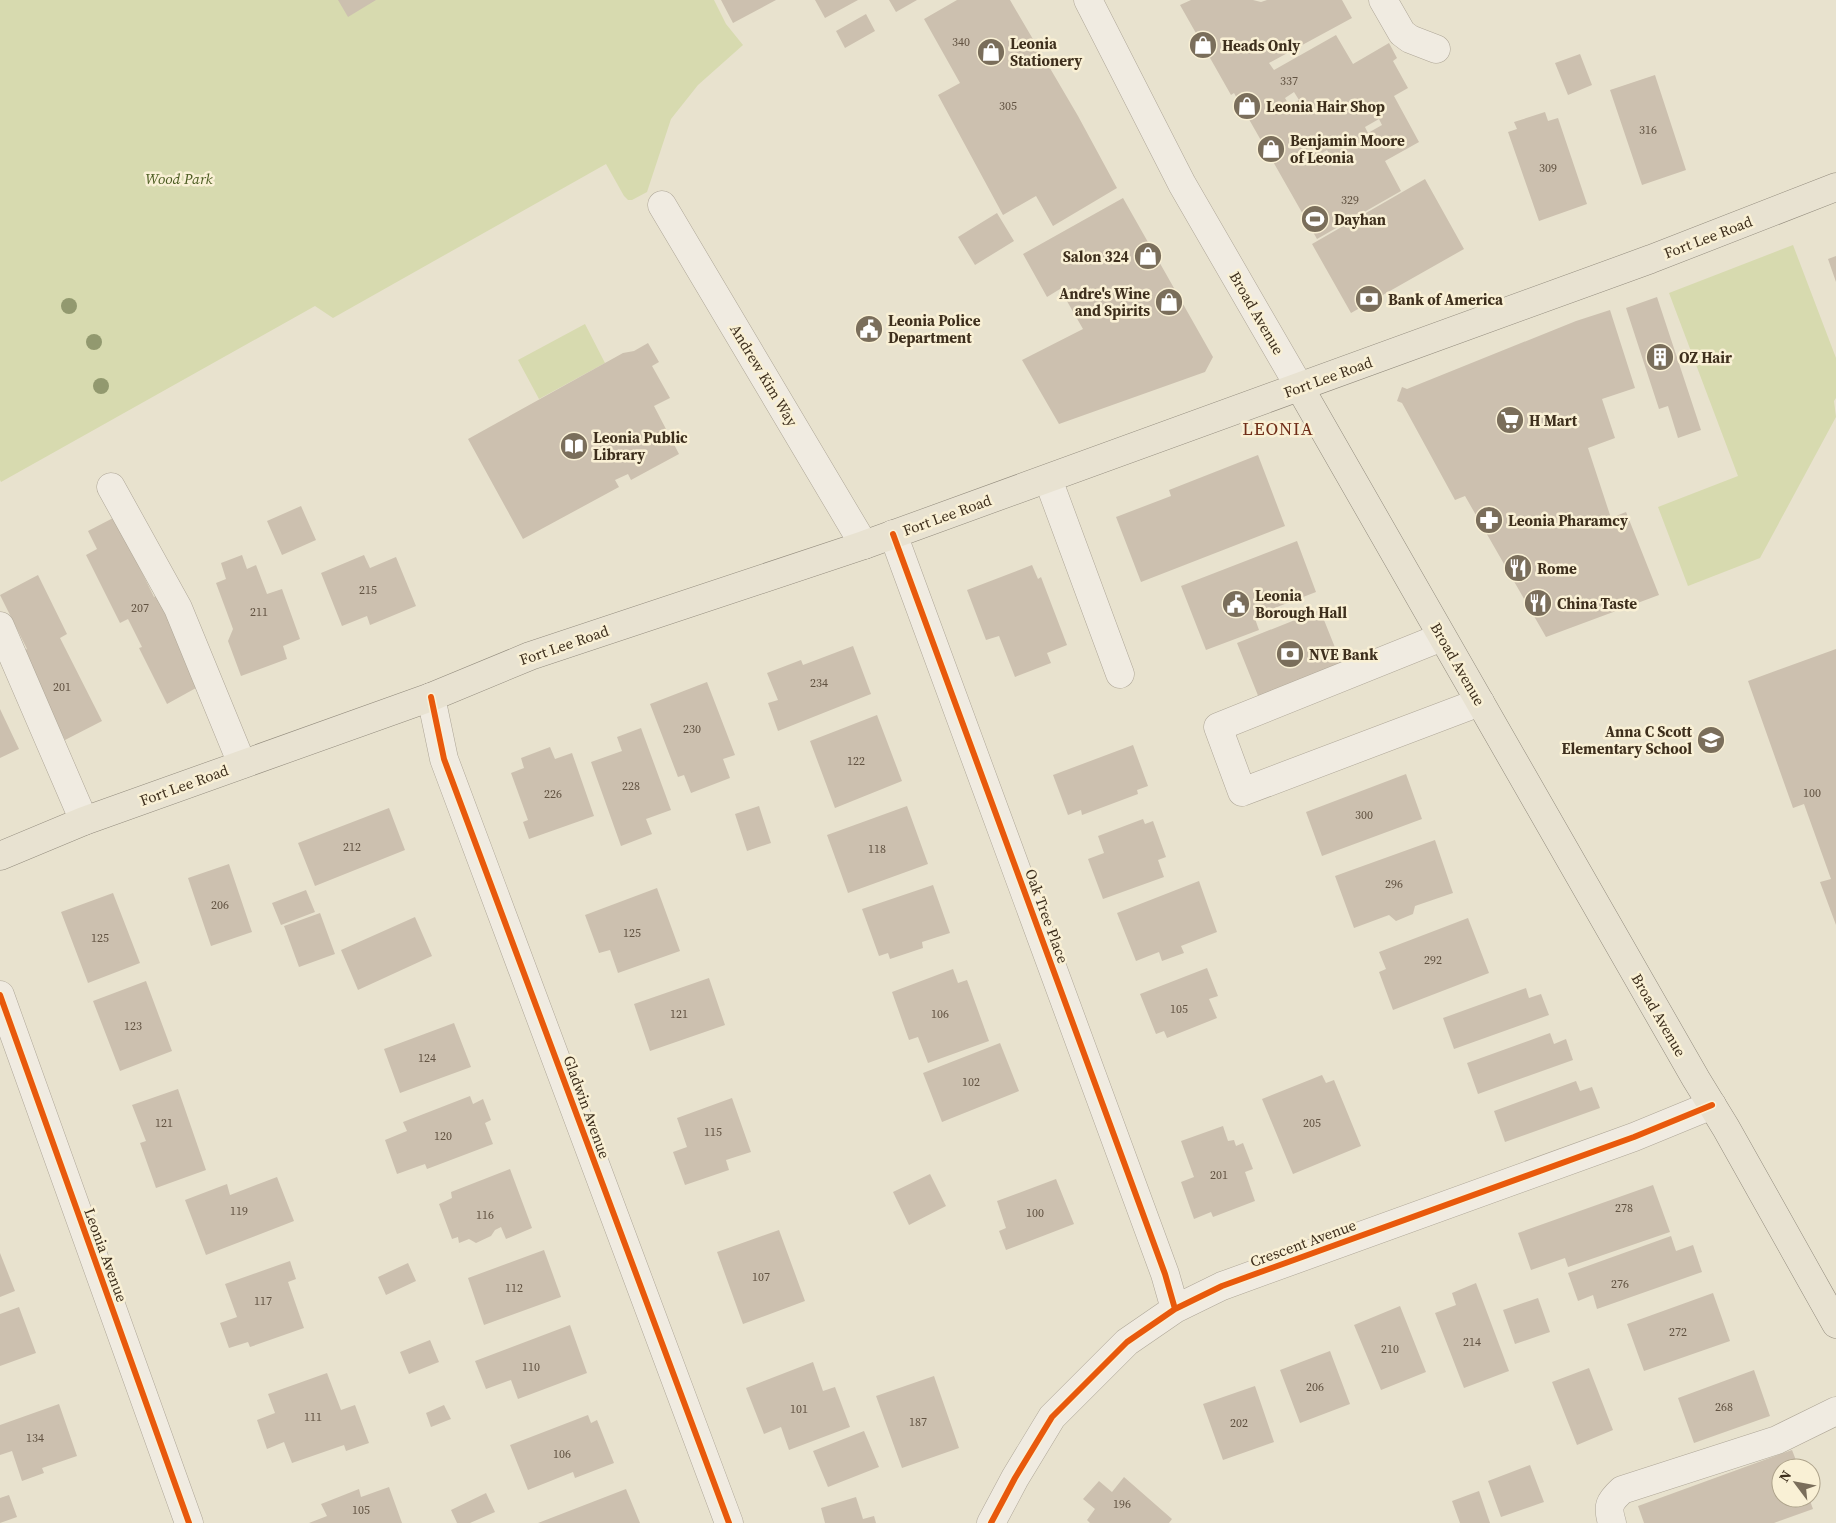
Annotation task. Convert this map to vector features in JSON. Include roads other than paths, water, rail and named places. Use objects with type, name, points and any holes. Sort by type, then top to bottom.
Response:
[{"type":"main road","name":"Fort Lee Road","points":[[0,856],[84,822],[431,696],[530,656],[864,545],[1048,479],[1651,259],[1836,187]]},
{"type":"main road","name":"Broad Avenue","points":[[1300,388],[1836,1324]]},
{"type":"street","points":[[1383,0],[1402,33],[1410,39],[1436,49]]},
{"type":"street","name":"Broad Avenue","points":[[1090,1],[1182,184],[1300,388]]},
{"type":"street","name":"Andrew Kim Way","points":[[662,205],[864,545]]},
{"type":"street","points":[[1048,479],[1120,674]]},
{"type":"street","points":[[111,488],[178,608],[242,764]]},
{"type":"street","name":"Oak Tree Place","points":[[893,534],[1166,1274],[1175,1309]]},
{"type":"street","points":[[0,626],[84,822]]},
{"type":"street","points":[[1442,637],[1218,727],[1242,792],[1480,702]]},
{"type":"street","name":"Gladwin Avenue","points":[[431,696],[444,759],[729,1523]]},
{"type":"street","name":"Leonia Avenue","points":[[0,995],[190,1523]]},
{"type":"street","name":"Crescent Avenue","points":[[990,1523],[1052,1417],[1127,1342],[1175,1309],[1222,1286],[1634,1137],[1712,1106]]},
{"type":"street","points":[[1612,1523],[1608,1512],[1612,1500],[1622,1490],[1777,1440],[1836,1411]]},
{"type":"place","name":"Heads Only","points":[[1203,45]]},
{"type":"place","name":"Leonia Stationery","points":[[991,52]]},
{"type":"place","name":"Leonia Hair Shop","points":[[1247,106]]},
{"type":"place","name":"Benjamin Moore of Leonia","points":[[1271,149]]},
{"type":"place","name":"Dayhan","points":[[1315,219]]},
{"type":"place","name":"Salon 324","points":[[1148,256]]},
{"type":"place","name":"Bank of America","points":[[1369,299]]},
{"type":"place","name":"Andre's Wine and Spirits","points":[[1169,302]]},
{"type":"place","name":"Leonia Police Department","points":[[869,329]]},
{"type":"place","name":"OZ Hair","points":[[1660,357]]},
{"type":"place","name":"H Mart","points":[[1510,420]]},
{"type":"place","name":"Leonia Public Library","points":[[574,446]]},
{"type":"place","name":"Leonia Pharamcy","points":[[1489,520]]},
{"type":"place","name":"Rome","points":[[1518,568]]},
{"type":"place","name":"China Taste","points":[[1538,603]]},
{"type":"place","name":"Leonia Borough Hall","points":[[1236,604]]},
{"type":"place","name":"NVE Bank","points":[[1290,654]]},
{"type":"place","name":"Anna C Scott Elementary School","points":[[1711,740]]},
{"type":"district","name":"LEONIA","points":[[1278,428]]},
{"type":"park label","name":"Wood Park","points":[[179,178]]}]
